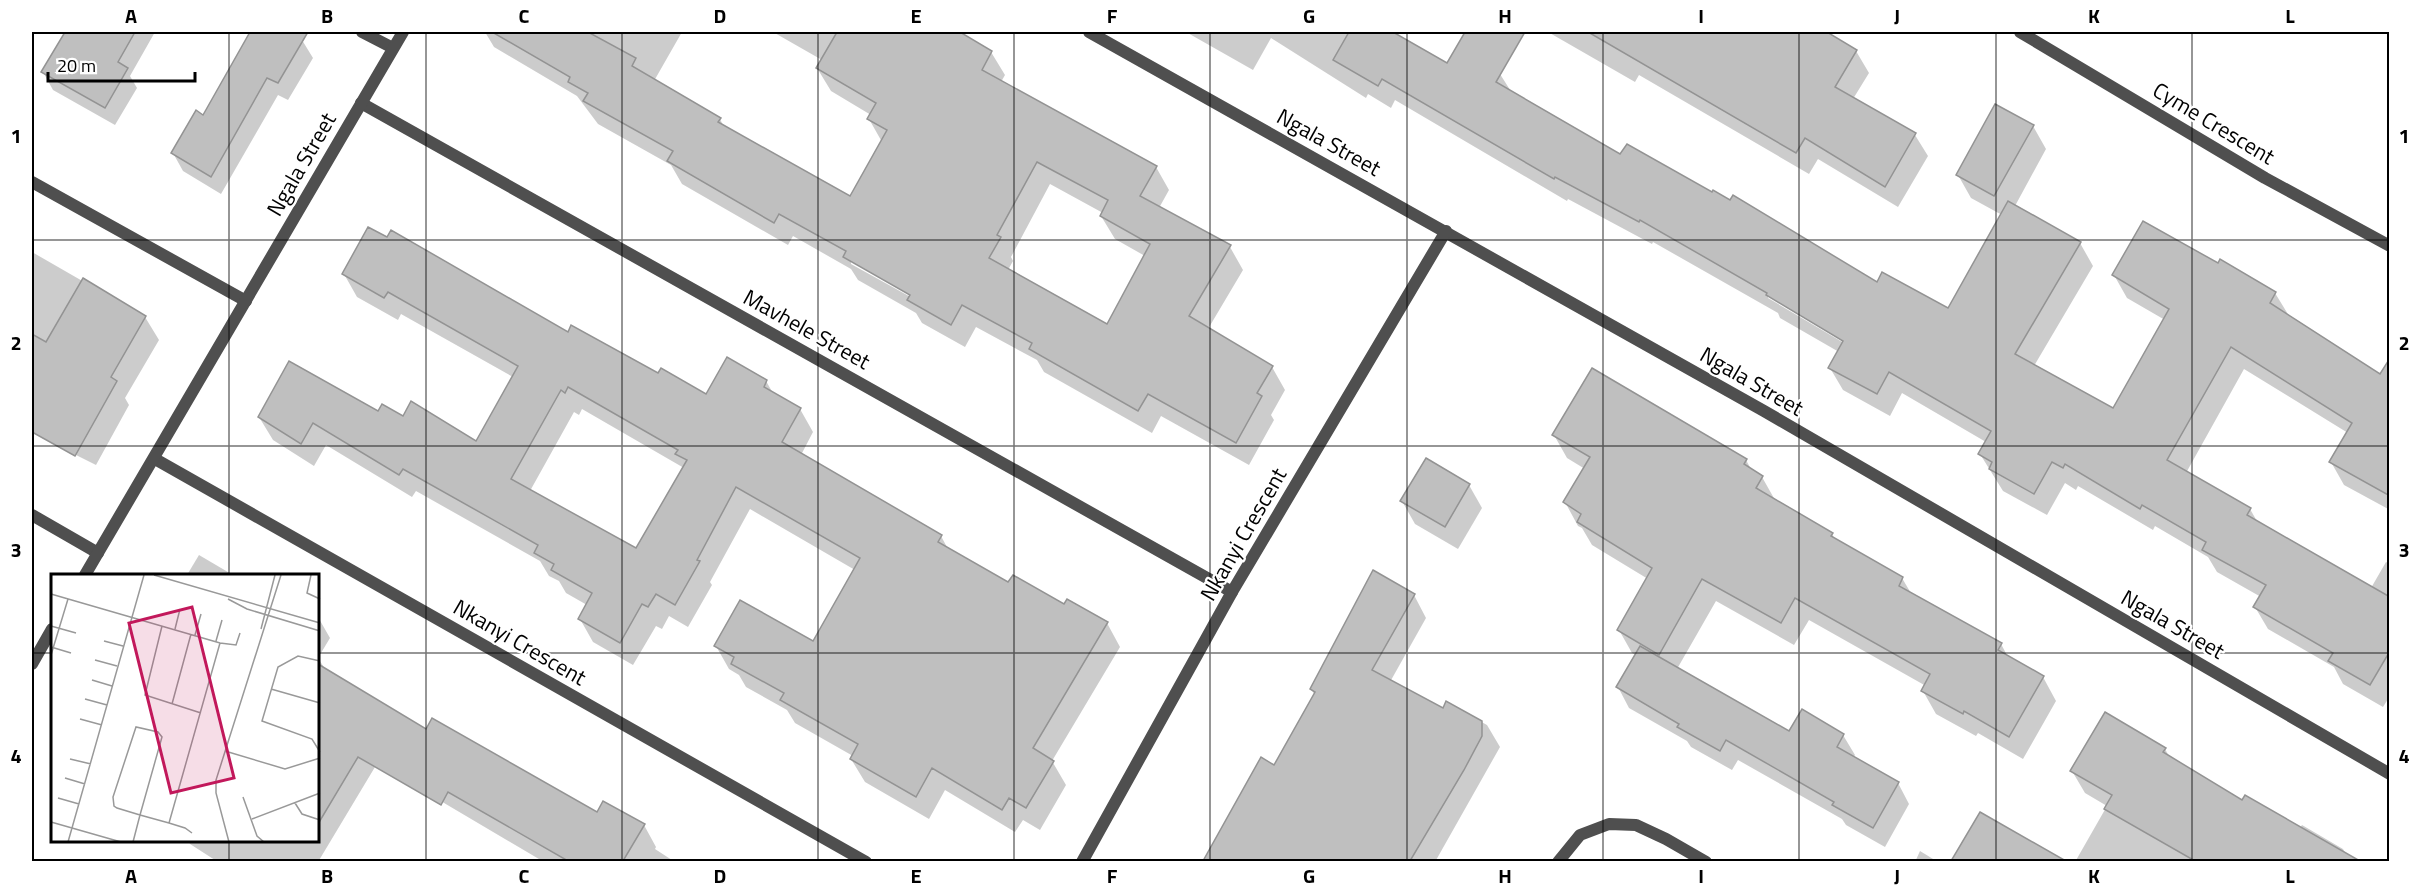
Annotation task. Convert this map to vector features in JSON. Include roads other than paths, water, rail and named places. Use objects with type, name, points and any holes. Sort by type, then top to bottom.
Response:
[{"type":"street","points":[[362,32],[393,48]]},
{"type":"street","name":"Ngala Street","points":[[86,574],[403,32]]},
{"type":"street","name":"Ngala Street","points":[[1089,32],[1764,411],[2390,774]]},
{"type":"street","name":"Cyme Crescent","points":[[2020,32],[2042,37],[2265,178],[2390,246]]},
{"type":"street","name":"Mavhele Street","points":[[361,103],[1232,592]]},
{"type":"street","points":[[32,182],[246,302]]},
{"type":"street","name":"Nkanyi Crescent","points":[[1082,861],[1232,592],[1446,231]]},
{"type":"street","name":"Nkanyi Crescent","points":[[154,459],[866,861]]},
{"type":"street","points":[[32,515],[98,553]]},
{"type":"street","points":[[32,664],[51,631]]},
{"type":"street","points":[[1558,861],[1580,835],[1608,824],[1636,825],[1666,838],[1706,861]]}]
